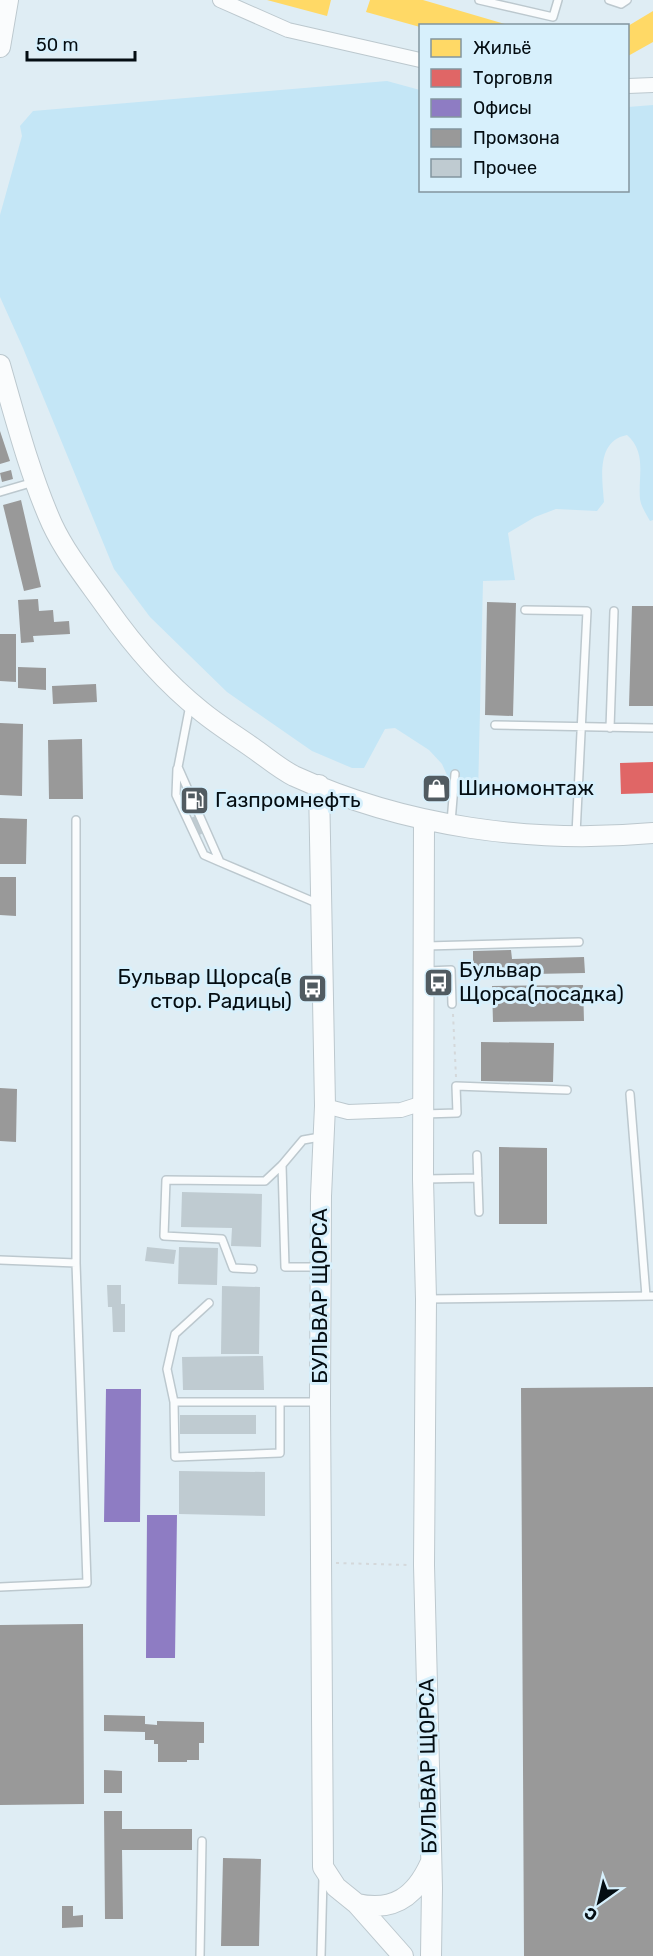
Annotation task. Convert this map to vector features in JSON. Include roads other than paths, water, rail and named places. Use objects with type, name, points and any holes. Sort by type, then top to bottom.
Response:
[{"type":"street","points":[[0,47],[8,0]]},
{"type":"street","points":[[219,0],[288,30],[419,60]]},
{"type":"street","points":[[629,86],[653,85]]},
{"type":"street","points":[[0,365],[52,525],[77,567],[122,629],[191,703],[293,775],[362,802],[424,820],[496,832],[576,837],[653,833]]},
{"type":"street","name":"БУЛЬВАР ЩОРСА","points":[[319,785],[325,1106],[320,1267],[323,1867]]},
{"type":"street","name":"БУЛЬВАР ЩОРСА","points":[[424,820],[423,1179],[426,1299],[424,1565],[432,1888],[431,1956]]},
{"type":"street","points":[[325,1106],[348,1112],[423,1109]]},
{"type":"street","points":[[357,1904],[370,1907],[400,1900],[418,1887],[430,1862]]},
{"type":"street","points":[[323,1867],[336,1887],[357,1904],[403,1956]]},
{"type":"lane","points":[[479,0],[553,17]]},
{"type":"lane","points":[[551,24],[558,0]]},
{"type":"lane","points":[[609,0],[621,4],[627,0]]},
{"type":"lane","points":[[0,492],[37,482]]},
{"type":"lane","points":[[525,610],[587,611],[579,728],[576,837]]},
{"type":"lane","points":[[610,728],[614,611]]},
{"type":"lane","points":[[191,703],[178,767],[176,795],[204,855],[322,905]]},
{"type":"lane","points":[[495,725],[653,728]]},
{"type":"lane","points":[[178,767],[220,862]]},
{"type":"lane","points":[[451,824],[455,774]]},
{"type":"lane","points":[[0,1587],[87,1583],[76,1263],[76,820]]},
{"type":"lane","points":[[423,946],[579,942]]},
{"type":"lane","points":[[423,971],[451,970],[452,1004]]},
{"type":"lane","points":[[423,1109],[457,1113],[456,1086],[567,1090]]},
{"type":"lane","points":[[426,1299],[649,1296],[630,1094]]},
{"type":"lane","points":[[254,1269],[233,1268],[222,1239],[164,1236],[166,1180],[266,1180],[303,1140],[323,1137]]},
{"type":"lane","points":[[477,1155],[479,1212]]},
{"type":"lane","points":[[282,1165],[285,1268],[320,1267]]},
{"type":"lane","points":[[423,1179],[478,1178]]},
{"type":"lane","points":[[0,1260],[76,1263]]},
{"type":"lane","points":[[209,1303],[175,1334],[168,1369],[174,1402],[175,1457],[280,1453],[280,1402]]},
{"type":"lane","points":[[174,1402],[320,1402]]},
{"type":"lane","points":[[200,1956],[202,1841]]},
{"type":"lane","points":[[321,1956],[323,1867]]},
{"type":"place","name":"Шиномонтаж","points":[[437,788]]},
{"type":"place","name":"Газпромнефть","points":[[194,800]]},
{"type":"place","name":"Бульвар Щорса(посадка)","points":[[438,982]]},
{"type":"place","name":"Бульвар Щорса(в стор. Радицы)","points":[[313,989]]}]
